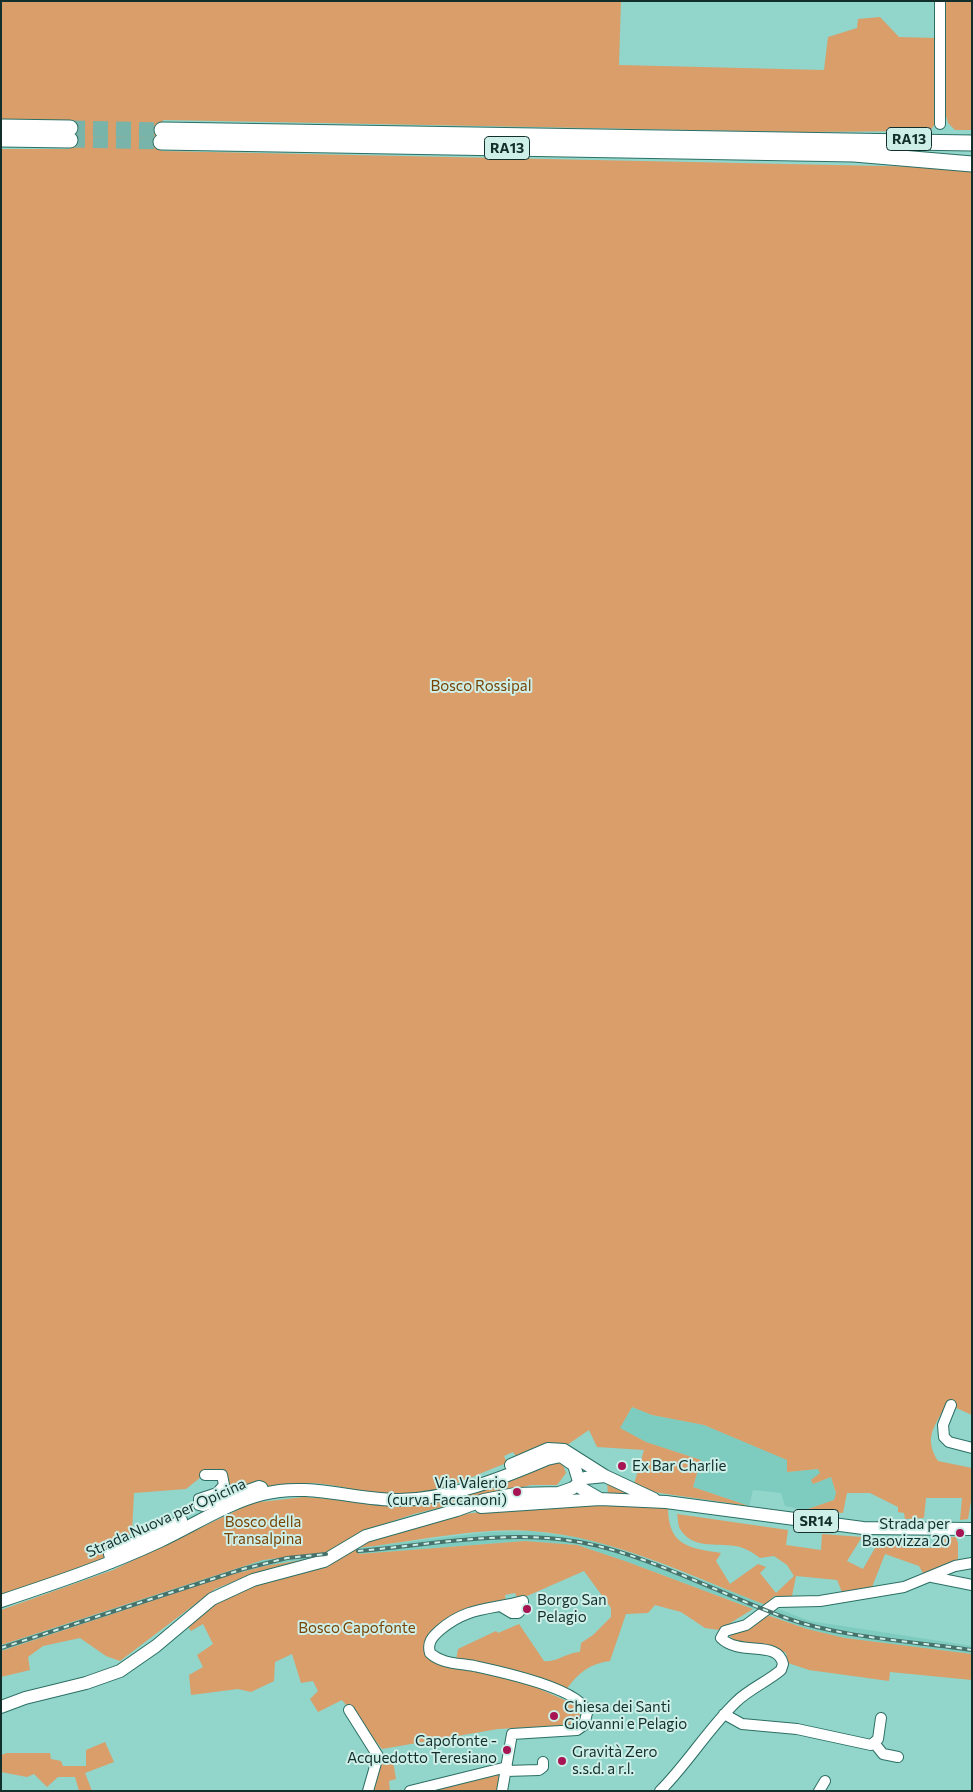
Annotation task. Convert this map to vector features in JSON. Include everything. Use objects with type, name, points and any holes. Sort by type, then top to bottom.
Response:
[{"type":"highway","points":[[1,127],[70,134],[1,139]]},
{"type":"highway","name":"RA13","points":[[162,136],[850,148],[972,164]]},
{"type":"highway","name":"RA13","points":[[850,148],[972,136]]},
{"type":"highway","points":[[850,148],[972,143]]},
{"type":"highway","points":[[850,148],[972,156]]},
{"type":"main road","name":"Strada Nuova per Opicina","points":[[1,1601],[111,1563],[240,1501],[264,1493],[304,1489],[397,1500],[452,1494],[555,1456],[573,1459]]},
{"type":"main road","points":[[573,1459],[605,1476]]},
{"type":"main road","points":[[573,1459],[579,1482],[584,1491],[600,1499]]},
{"type":"main road","points":[[1,1707],[25,1698],[86,1683],[120,1670],[156,1646],[199,1607],[238,1585],[310,1566],[337,1554],[366,1536],[457,1510],[490,1498],[554,1491],[567,1485],[572,1471],[573,1459]]},
{"type":"main road","points":[[537,1493],[565,1492],[592,1476],[605,1476]]},
{"type":"main road","name":"SR14","points":[[605,1476],[636,1492],[666,1502]]},
{"type":"main road","points":[[560,1502],[571,1495],[579,1482]]},
{"type":"main road","points":[[457,1510],[600,1499]]},
{"type":"main road","name":"SR14","points":[[600,1499],[666,1502],[863,1528],[972,1529]]},
{"type":"street","points":[[940,1],[940,124]]},
{"type":"street","points":[[951,1405],[943,1426],[944,1437],[949,1442],[972,1448]]},
{"type":"street","points":[[205,1475],[218,1474],[224,1480],[221,1490],[217,1494],[199,1499],[199,1505],[203,1506],[259,1486],[262,1487],[264,1493]]},
{"type":"street","points":[[111,1563],[109,1554],[113,1551],[137,1543],[182,1520]]},
{"type":"street","points":[[660,1791],[724,1714],[746,1692],[781,1670],[783,1664],[778,1653],[773,1650],[746,1650],[729,1644],[721,1638],[725,1631],[746,1625],[776,1602],[820,1601],[904,1587],[955,1566],[972,1563]]},
{"type":"street","points":[[932,1577],[972,1585]]},
{"type":"street","points":[[502,1607],[478,1609],[460,1616],[434,1636],[429,1647],[430,1654],[445,1662],[514,1676],[559,1691],[582,1702],[587,1713],[584,1725],[577,1730],[512,1734],[502,1791]]},
{"type":"street","points":[[349,1710],[378,1756],[368,1791]]},
{"type":"street","points":[[724,1714],[742,1724],[797,1729],[871,1745],[875,1744]]},
{"type":"street","points":[[875,1744],[881,1718]]},
{"type":"street","points":[[875,1744],[883,1754],[898,1757]]},
{"type":"street","points":[[410,1791],[506,1769],[539,1770],[543,1767],[543,1762]]},
{"type":"street","points":[[819,1791],[825,1781]]},
{"type":"shaded area","points":[[632,1407],[652,1415],[704,1425],[788,1460],[788,1472],[818,1469],[821,1472],[813,1484],[831,1477],[836,1494],[834,1500],[805,1510],[785,1506],[781,1493],[753,1490],[749,1506],[693,1487],[701,1460],[646,1442],[619,1428]]},
{"type":"shaded area","points":[[531,1531],[595,1540],[810,1621],[972,1646],[972,1654],[845,1638],[807,1629],[577,1545],[525,1541],[358,1554],[358,1548],[489,1532]]},
{"type":"shaded area","points":[[329,1552],[320,1557],[286,1562],[230,1575],[1,1651],[1,1645],[263,1560]]},
{"type":"green space","name":"Bosco Rossipal","points":[[1,1],[621,1],[619,65],[824,70],[828,37],[857,28],[858,19],[880,17],[899,37],[935,38],[937,121],[930,131],[797,132],[163,120],[161,151],[930,167],[972,170],[972,1415],[947,1404],[935,1425],[931,1438],[931,1445],[938,1461],[972,1468],[972,1495],[968,1519],[960,1520],[962,1498],[926,1498],[924,1518],[905,1519],[904,1513],[898,1512],[898,1507],[870,1493],[847,1493],[843,1513],[805,1510],[834,1500],[836,1493],[831,1477],[813,1484],[811,1480],[820,1473],[818,1469],[787,1472],[787,1460],[704,1425],[652,1415],[632,1407],[620,1428],[646,1442],[701,1460],[693,1487],[749,1506],[653,1492],[634,1484],[644,1450],[597,1447],[589,1430],[567,1445],[553,1444],[517,1458],[513,1452],[504,1456],[507,1463],[449,1486],[413,1495],[386,1495],[332,1485],[304,1483],[267,1487],[207,1503],[227,1476],[201,1477],[186,1489],[134,1493],[132,1532],[123,1542],[106,1551],[105,1558],[1,1596],[1,149],[70,149],[69,121],[1,119]]},
{"type":"green space","points":[[943,1],[972,1],[972,130],[955,130],[948,123],[945,112]]},
{"type":"green space","name":"Bosco della Transalpina","points":[[557,1462],[563,1465],[566,1473],[557,1485],[531,1485],[414,1514],[363,1531],[329,1552],[263,1560],[1,1645],[1,1610],[113,1570],[252,1503],[304,1497],[415,1506],[444,1500]]},
{"type":"green space","points":[[607,1482],[638,1498],[608,1494]]},
{"type":"green space","name":"Bosco Capofonte","points":[[606,1505],[668,1507],[669,1520],[676,1537],[690,1547],[721,1553],[716,1561],[730,1584],[758,1564],[766,1567],[760,1573],[776,1593],[794,1576],[787,1565],[774,1556],[760,1558],[748,1550],[738,1547],[705,1544],[691,1540],[680,1529],[677,1514],[788,1530],[786,1545],[821,1550],[822,1534],[862,1537],[847,1561],[863,1569],[879,1541],[925,1536],[924,1547],[939,1548],[939,1537],[956,1537],[958,1559],[924,1575],[919,1566],[885,1554],[872,1587],[842,1592],[837,1580],[796,1576],[792,1596],[774,1596],[766,1605],[622,1549],[562,1535],[532,1531],[490,1531],[358,1548],[359,1554],[525,1541],[577,1545],[753,1609],[719,1630],[705,1628],[681,1612],[655,1605],[648,1613],[626,1614],[610,1661],[596,1664],[585,1670],[566,1690],[456,1660],[458,1649],[496,1631],[498,1633],[519,1624],[544,1661],[580,1652],[581,1643],[593,1635],[611,1617],[611,1608],[584,1571],[518,1600],[515,1593],[505,1595],[506,1602],[494,1601],[458,1612],[425,1641],[424,1648],[427,1656],[533,1686],[578,1706],[580,1716],[574,1725],[498,1729],[382,1749],[342,1700],[318,1712],[310,1699],[318,1691],[313,1681],[301,1683],[292,1654],[275,1662],[274,1681],[251,1692],[238,1689],[191,1695],[189,1675],[203,1667],[197,1655],[213,1644],[203,1624],[191,1631],[186,1624],[235,1591],[360,1544],[457,1515],[505,1509]]},
{"type":"green space","name":"Bosco della Transalpina","points":[[320,1557],[245,1577],[215,1589],[120,1661],[106,1656],[80,1638],[43,1646],[28,1657],[30,1670],[1,1677],[1,1651],[230,1575],[265,1566]]},
{"type":"green space","points":[[767,1615],[807,1629],[845,1638],[972,1654],[972,1680],[890,1672],[889,1681],[809,1670],[788,1663],[786,1653],[779,1650],[743,1643],[730,1637],[731,1633],[751,1628]]},
{"type":"green space","points":[[105,1742],[114,1762],[85,1773],[92,1791],[79,1791],[75,1777],[58,1777],[47,1787],[34,1774],[27,1777],[1,1772],[1,1755],[7,1753],[50,1753],[51,1759],[61,1761],[63,1766],[86,1766],[86,1750]]},
{"type":"green space","points":[[380,1761],[393,1761],[396,1779],[389,1781],[390,1791],[371,1791]]},
{"type":"green space","points":[[502,1772],[498,1791],[423,1791]]},
{"type":"tunnel","points":[[70,128],[162,130]]},
{"type":"tunnel","points":[[70,140],[161,142]]},
{"type":"railway","points":[[358,1551],[493,1538],[547,1538],[573,1541],[599,1546],[653,1563],[761,1608],[808,1625],[854,1635],[972,1650]]},
{"type":"railway","points":[[1,1648],[243,1569],[287,1558],[326,1554]]},
{"type":"place","name":"Ex Bar Charlie","points":[[622,1466]]},
{"type":"place","name":"Via Valerio (curva Faccanoni)","points":[[517,1492]]},
{"type":"place","name":"Strada per Basovizza 20","points":[[960,1533]]},
{"type":"place","name":"Borgo San Pelagio","points":[[527,1609]]},
{"type":"place","name":"Chiesa dei Santi Giovanni e Pelagio","points":[[554,1716]]},
{"type":"place","name":"Capofonte - Acquedotto Teresiano","points":[[507,1750]]},
{"type":"place","name":"Gravità Zero s.s.d. a r.l.","points":[[562,1761]]}]
